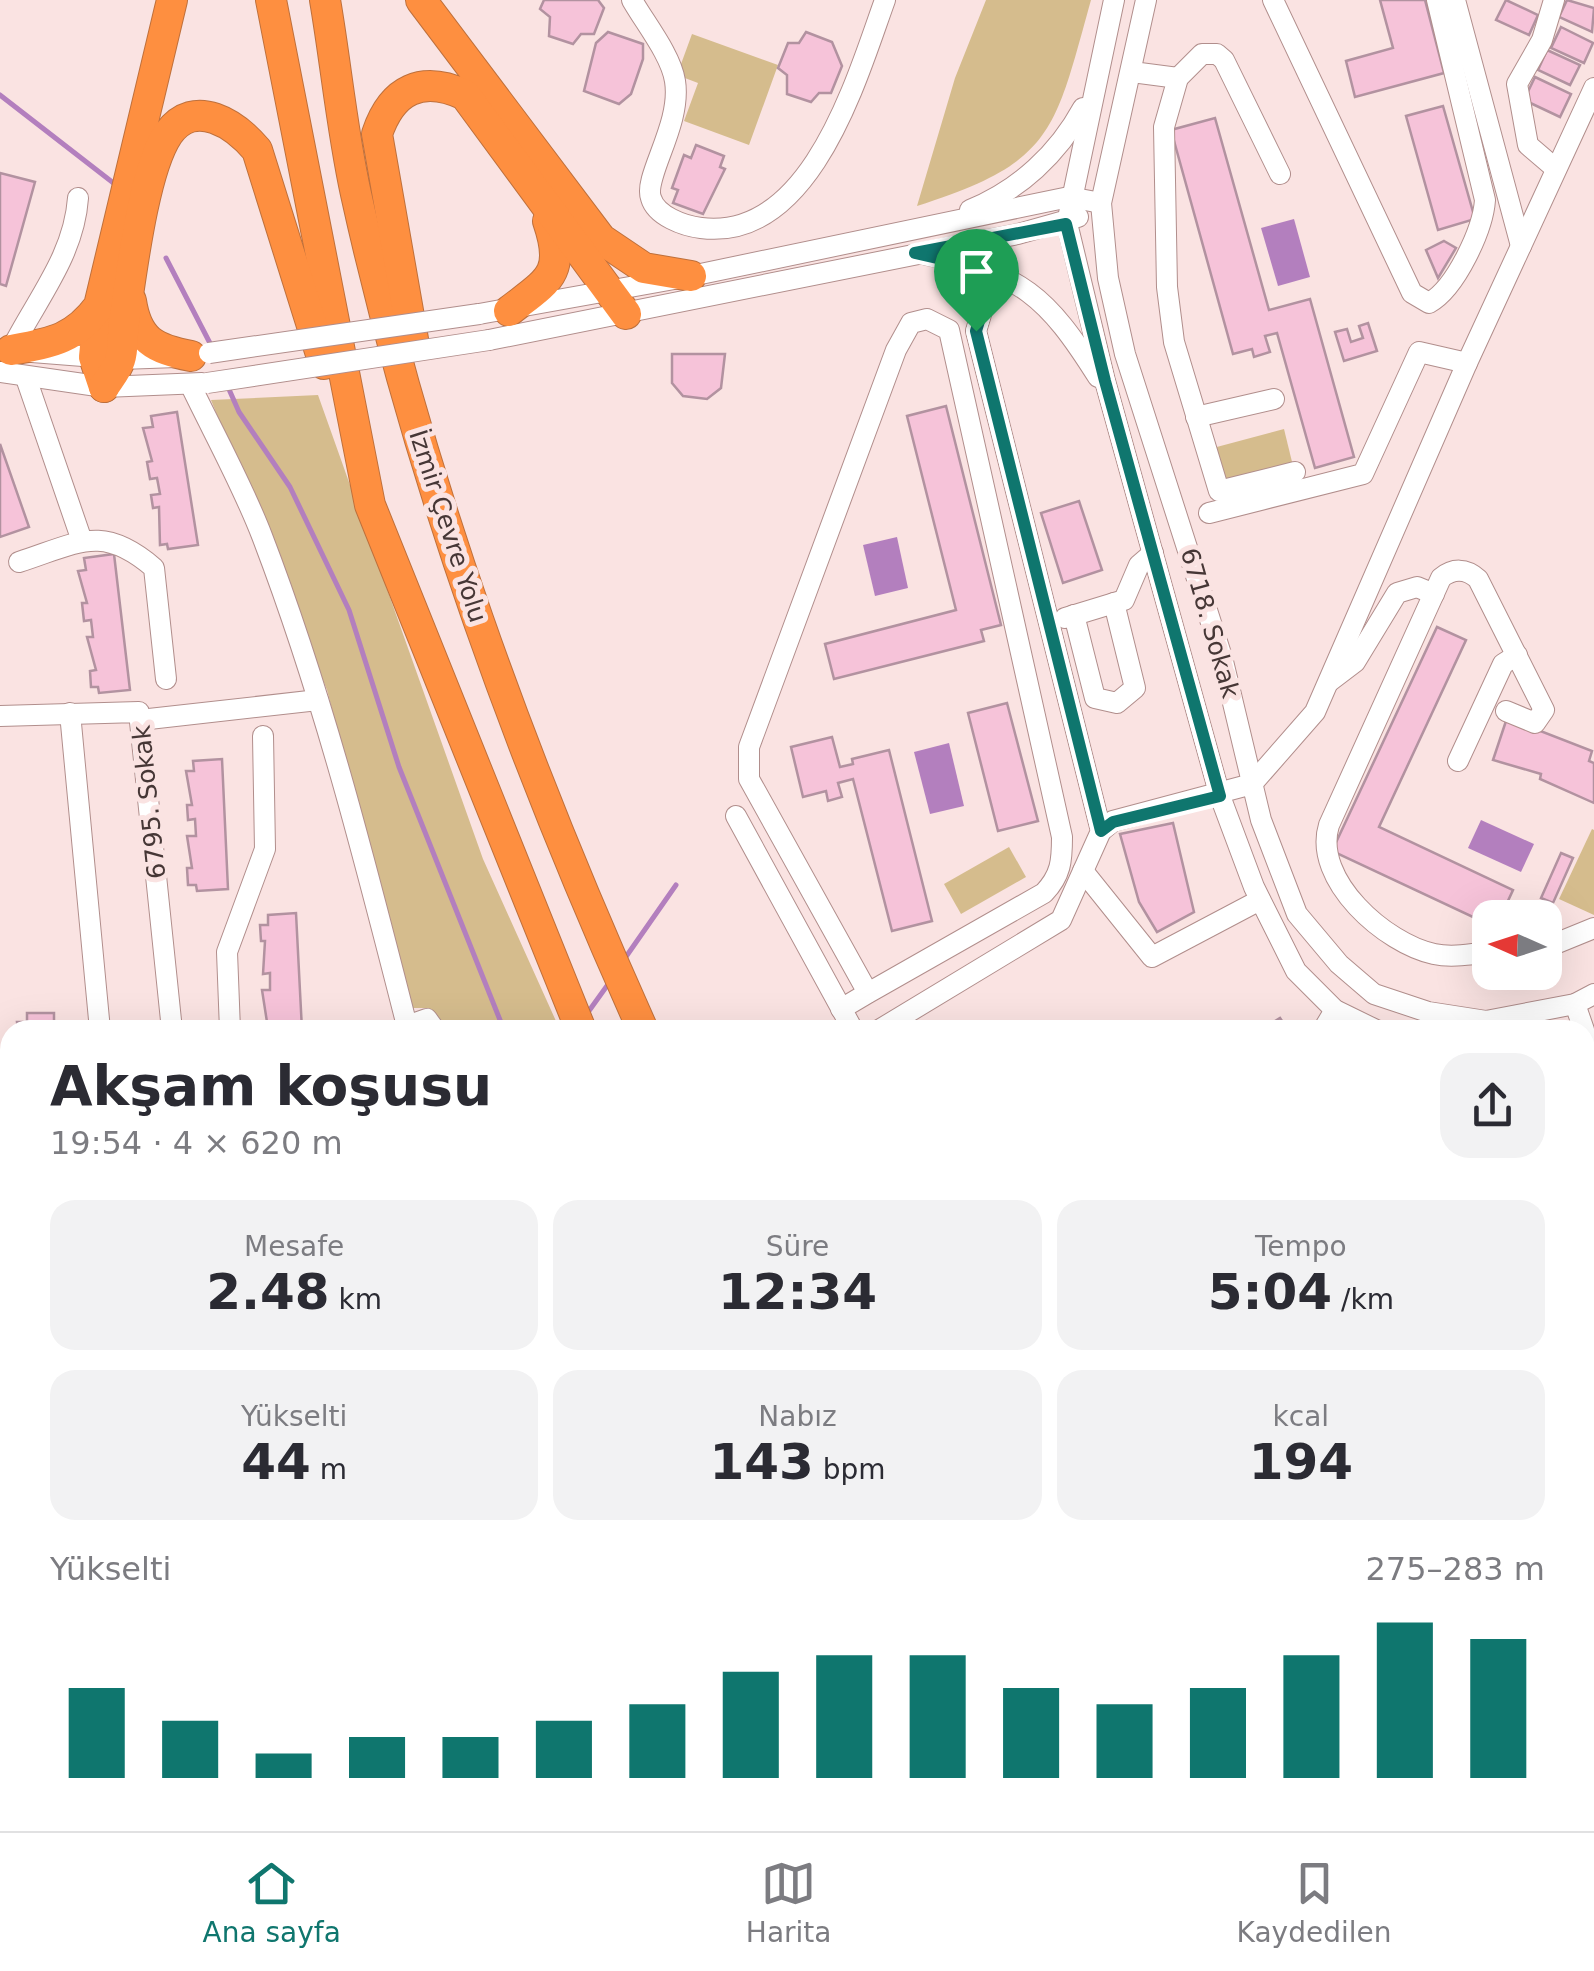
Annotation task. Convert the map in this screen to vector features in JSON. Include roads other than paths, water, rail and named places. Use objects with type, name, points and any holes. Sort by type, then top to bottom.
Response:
[{"type":"highway","points":[[4,356],[62,341],[82,330],[99,306],[172,0]]},
{"type":"highway","points":[[271,0],[370,505]]},
{"type":"highway","name":"İzmir Çevre Yolu","points":[[326,0],[356,192],[403,382],[496,674],[576,883],[638,1020]]},
{"type":"highway","points":[[421,0],[601,239],[644,268],[691,276]]},
{"type":"highway","points":[[496,674],[502,626],[472,544],[412,339],[377,134],[384,112],[413,86],[433,84],[465,96],[541,200],[620,298]]},
{"type":"highway","points":[[104,387],[107,358],[130,292],[154,172],[169,133],[187,120],[209,114],[238,127],[257,150],[370,505],[576,1020]]},
{"type":"highway","points":[[509,311],[544,285],[555,268],[558,250],[541,200]]},
{"type":"highway","points":[[601,239],[620,298]]},
{"type":"highway","points":[[130,292],[138,332],[152,346],[199,369]]},
{"type":"highway","points":[[99,306],[107,358]]},
{"type":"street","points":[[632,0],[675,76],[672,128],[651,176],[650,198],[657,210],[685,225],[713,229],[737,225],[763,212],[818,160],[844,113],[885,0]]},
{"type":"street","name":"6718. Sokak","points":[[1114,0],[1066,224],[1220,796],[1260,900],[1296,971],[1334,1010],[1355,1020]]},
{"type":"street","name":"6718. Sokak","points":[[1146,0],[1102,204],[1108,278],[1125,354],[1201,586],[1260,820],[1297,914],[1339,964],[1374,994],[1428,1012],[1480,1020]]},
{"type":"street","points":[[1273,0],[1412,294],[1429,302],[1456,272],[1483,216],[1485,200],[1437,0]]},
{"type":"street","points":[[1455,0],[1521,246]]},
{"type":"street","points":[[1554,0],[1542,40],[1517,84],[1528,145],[1556,170]]},
{"type":"street","points":[[1280,174],[1221,56],[1202,54],[1178,78],[1164,127],[1167,287],[1174,342],[1218,491],[1295,472]]},
{"type":"street","points":[[1132,72],[1178,78]]},
{"type":"street","points":[[940,222],[998,199],[1048,159],[1096,85]]},
{"type":"street","points":[[896,1020],[1062,920],[1101,831],[1113,822],[1220,796],[1252,784],[1316,712],[1467,363],[1594,88]]},
{"type":"street","points":[[4,356],[107,358],[199,369],[489,340],[691,276],[1069,197],[1102,204]]},
{"type":"street","points":[[4,356],[54,275],[76,225],[78,198]]},
{"type":"street","points":[[26,378],[104,387],[478,314],[620,298],[915,253],[1066,224],[1102,204]]},
{"type":"street","points":[[915,253],[994,271],[1037,295],[1079,347],[1110,396]]},
{"type":"street","points":[[994,271],[976,331],[1101,831]]},
{"type":"street","points":[[841,1008],[868,993],[1044,893],[1056,880],[1062,864],[1062,837],[949,330],[927,319],[911,323],[896,350],[749,747],[750,779],[868,993]]},
{"type":"street","points":[[1210,513],[1363,474],[1419,352],[1467,363]]},
{"type":"street","points":[[4,356],[26,378],[82,541]]},
{"type":"street","points":[[199,369],[318,700],[401,1020]]},
{"type":"street","points":[[1196,416],[1274,399]]},
{"type":"street","points":[[19,562],[101,537],[130,547],[154,568],[166,679]]},
{"type":"street","points":[[1049,623],[1124,600],[1139,565],[1153,554]]},
{"type":"street","points":[[1472,954],[1445,956],[1416,948],[1350,902],[1326,854],[1329,825],[1446,574],[1460,570],[1473,574],[1544,715],[1535,723],[1506,711]]},
{"type":"street","points":[[1330,681],[1355,662],[1397,593],[1410,587],[1434,594]]},
{"type":"street","points":[[1074,615],[1096,698],[1116,703],[1135,688],[1114,603]]},
{"type":"street","points":[[1458,761],[1503,664],[1517,656]]},
{"type":"street","points":[[140,720],[318,700]]},
{"type":"street","name":"6795. Sokak","points":[[0,716],[139,712],[171,1020]]},
{"type":"street","points":[[70,713],[99,1020]]},
{"type":"street","points":[[230,1020],[227,952],[265,849],[263,736]]},
{"type":"street","points":[[736,816],[848,1020]]},
{"type":"street","points":[[1083,871],[1152,957],[1260,900]]},
{"type":"street","points":[[1562,941],[1594,928]]},
{"type":"street","name":"6718. Sokak","points":[[1490,1020],[1585,999]]},
{"type":"street","points":[[1329,1020],[1334,1010]]},
{"type":"waterway","points":[[0,95],[116,185]]},
{"type":"waterway","points":[[166,258],[213,349]]},
{"type":"waterway","points":[[228,387],[239,412],[290,487],[349,610],[399,767],[500,1020]]},
{"type":"waterway","points":[[623,961],[676,885]]},
{"type":"waterway","points":[[586,1015],[609,983]]}]
